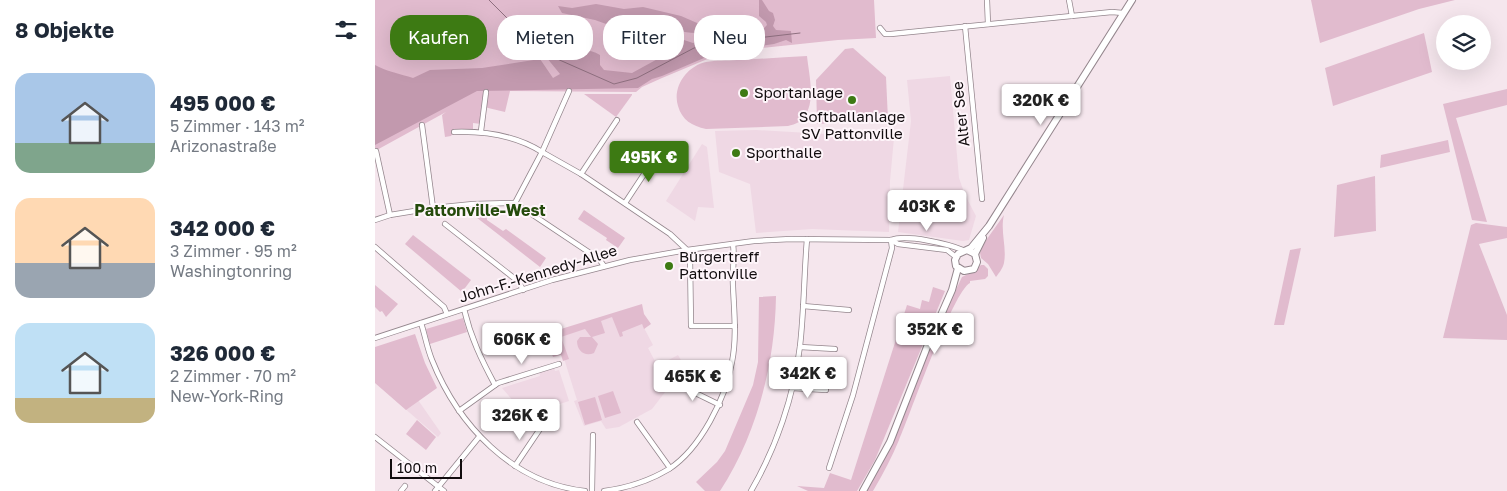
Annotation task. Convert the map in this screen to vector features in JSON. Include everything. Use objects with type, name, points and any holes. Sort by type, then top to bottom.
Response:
[{"type":"main road","points":[[952,290],[967,272],[976,266],[975,254],[989,226],[1132,0]]},
{"type":"main road","points":[[967,272],[958,268],[955,263],[956,257],[971,248],[989,226]]},
{"type":"main road","points":[[965,250],[975,254]]},
{"type":"main road","points":[[863,491],[890,442],[952,290],[958,268]]},
{"type":"street","points":[[987,0],[988,24]]},
{"type":"street","points":[[1069,0],[1072,16]]},
{"type":"street","points":[[880,28],[883,33],[888,34],[1112,12],[1123,13]]},
{"type":"street","name":"Alter See","points":[[965,26],[982,199]]},
{"type":"street","points":[[515,203],[542,152],[569,91]]},
{"type":"street","points":[[481,131],[486,92]]},
{"type":"street","points":[[581,174],[617,120]]},
{"type":"street","points":[[422,125],[433,208]]},
{"type":"street","points":[[454,132],[481,131],[512,138],[542,152],[581,174],[670,234],[687,250],[690,257],[691,326],[735,326]]},
{"type":"street","points":[[377,151],[390,215]]},
{"type":"street","points":[[625,204],[658,153]]},
{"type":"street","points":[[375,220],[390,215],[433,208],[481,203],[515,203],[599,260],[604,266]]},
{"type":"street","points":[[445,224],[519,282],[523,290]]},
{"type":"street","name":"John-F.-Kennedy-Allee","points":[[375,338],[604,266],[687,250],[764,240],[891,240],[898,238],[937,242],[965,250]]},
{"type":"street","points":[[751,491],[773,445],[792,388],[800,347],[807,239]]},
{"type":"street","points":[[829,468],[863,358],[892,248],[891,240]]},
{"type":"street","name":"John-F.-Kennedy-Allee","points":[[891,240],[898,244],[947,250],[956,257]]},
{"type":"street","points":[[604,491],[639,484],[678,462],[699,438],[719,404],[728,382],[732,362],[735,326],[733,244]]},
{"type":"street","points":[[375,247],[444,307],[447,314]]},
{"type":"street","points":[[803,306],[849,310]]},
{"type":"street","points":[[464,309],[471,337],[495,385]]},
{"type":"street","points":[[421,323],[432,359],[459,411],[479,437],[524,472],[553,484],[585,491]]},
{"type":"street","points":[[800,347],[835,349]]},
{"type":"street","points":[[459,411],[495,385],[559,364]]},
{"type":"street","points":[[675,383],[719,404]]},
{"type":"street","points":[[792,388],[826,390]]},
{"type":"street","points":[[637,422],[670,468]]},
{"type":"street","points":[[515,466],[542,426]]},
{"type":"street","points":[[592,491],[593,435]]},
{"type":"street","points":[[375,437],[436,489],[444,491]]},
{"type":"street","points":[[436,489],[479,437]]},
{"type":"street","points":[[639,484],[641,491]]},
{"type":"street","points":[[401,491],[405,486]]},
{"type":"shaded area","points":[[375,0],[874,0],[876,38],[765,48],[765,15],[694,15],[694,60],[705,60],[642,87],[636,92],[510,91],[505,112],[484,107],[481,124],[473,123],[473,131],[454,132],[451,136],[445,137],[442,115],[446,112],[375,151]]},
{"type":"shaded area","points":[[759,0],[762,0],[769,11],[773,13],[775,20],[773,26],[776,30],[791,31],[792,43],[786,40],[765,45],[765,27],[767,25],[765,15],[759,15]]},
{"type":"shaded area","points":[[1311,0],[1455,0],[1419,9],[1320,43]]},
{"type":"shaded area","points":[[596,4],[624,9],[643,7],[677,15],[603,15],[603,23],[593,20],[593,15],[562,13],[558,6],[572,8]]},
{"type":"shaded area","points":[[684,17],[694,22],[694,33],[684,31]]},
{"type":"shaded area","points":[[1424,33],[1432,72],[1333,106],[1325,68]]},
{"type":"shaded area","points":[[684,40],[693,43],[694,60],[699,60],[652,79],[638,88],[477,91],[375,145],[375,65],[413,78],[430,70],[482,68],[541,60],[553,78],[560,74],[549,60],[593,60],[593,52],[600,55],[600,65],[604,70],[632,73],[656,60],[684,60]]},
{"type":"shaded area","name":"Softballanlage SV Pattonville","points":[[853,48],[886,77],[888,120],[817,124],[816,80],[845,49]]},
{"type":"shaded area","name":"Sportanlage","points":[[807,56],[811,91],[809,109],[799,122],[788,126],[706,129],[688,122],[682,115],[678,106],[677,92],[683,78],[693,68],[706,62],[765,60],[765,58]]},
{"type":"shaded area","points":[[950,76],[959,178],[976,216],[969,240],[963,241],[898,232],[911,121],[907,80]]},
{"type":"shaded area","points":[[1507,89],[1507,105],[1456,118],[1487,222],[1472,220],[1443,104]]},
{"type":"shaded area","points":[[584,94],[632,94],[632,95],[616,117]]},
{"type":"shaded area","points":[[756,130],[894,138],[890,181],[889,232],[812,229],[756,233],[750,184],[719,172],[715,131]]},
{"type":"shaded area","points":[[1448,140],[1450,152],[1380,168],[1381,155]]},
{"type":"shaded area","points":[[702,144],[707,147],[714,208],[698,207],[695,221],[666,201]]},
{"type":"shaded area","points":[[1375,176],[1376,231],[1334,237],[1337,185]]},
{"type":"shaded area","points":[[486,205],[487,220],[503,231],[506,229],[546,258],[540,267],[463,207]]},
{"type":"shaded area","points":[[584,210],[625,238],[618,248],[606,240],[607,238],[578,219]]},
{"type":"shaded area","points":[[1004,215],[1004,263],[996,277],[988,264],[981,258],[980,253],[982,246]]},
{"type":"shaded area","points":[[1476,223],[1507,227],[1507,238],[1479,244],[1507,315],[1507,340],[1443,338],[1471,225]]},
{"type":"shaded area","points":[[413,235],[471,280],[462,292],[405,244]]},
{"type":"shaded area","points":[[1301,248],[1284,325],[1274,325],[1290,250]]},
{"type":"shaded area","points":[[981,265],[988,269],[988,276],[985,279],[970,281],[953,307],[899,440],[873,491],[866,491],[962,277]]},
{"type":"shaded area","points":[[375,285],[398,304],[386,317],[382,311],[380,312],[375,307]]},
{"type":"shaded area","points":[[933,287],[945,291],[875,460],[857,491],[808,491],[797,486],[824,488],[830,473],[851,480],[907,305],[920,309],[922,300],[929,302]]},
{"type":"shaded area","points":[[776,296],[775,322],[768,373],[754,422],[733,469],[720,491],[705,491],[696,482],[717,462],[725,451],[753,385],[758,362],[759,297]]},
{"type":"shaded area","points":[[642,304],[644,314],[651,324],[644,329],[642,324],[622,332],[623,336],[620,337],[612,317],[601,321],[605,333],[592,337],[598,344],[594,353],[585,354],[578,348],[577,341],[580,337],[591,337],[585,329],[561,337],[569,359],[563,361],[561,355],[553,357],[546,337],[548,333]]},
{"type":"shaded area","points":[[634,309],[653,345],[648,348],[656,363],[661,360],[663,363],[678,355],[682,362],[672,383],[652,409],[619,427],[606,429],[601,421],[584,426],[574,401],[577,400],[556,333]]},
{"type":"shaded area","points":[[463,318],[467,332],[430,344],[426,329]]},
{"type":"shaded area","points":[[415,334],[425,363],[437,388],[406,410],[375,383],[375,347]]},
{"type":"shaded area","points":[[554,368],[555,371],[559,370],[569,401],[529,414],[514,402],[502,388],[540,376],[539,372]]},
{"type":"shaded area","points":[[613,391],[621,413],[605,418],[598,396]]},
{"type":"shaded area","points":[[595,397],[602,420],[585,425],[578,402]]},
{"type":"shaded area","points":[[418,400],[441,433],[438,437],[396,401]]},
{"type":"shaded area","points":[[417,420],[436,437],[426,450],[406,434]]},
{"type":"waterway","points":[[489,0],[532,43],[555,58],[614,84],[637,78],[694,48],[714,43],[800,33]]},
{"type":"place","name":"Sportanlage","points":[[744,93]]},
{"type":"place","name":"Softballanlage SV Pattonville","points":[[852,100]]},
{"type":"place","name":"Sporthalle","points":[[736,153]]},
{"type":"place","name":"Bürgertreff Pattonville","points":[[669,266]]},
{"type":"district","name":"Pattonville-West","points":[[480,210]]}]
